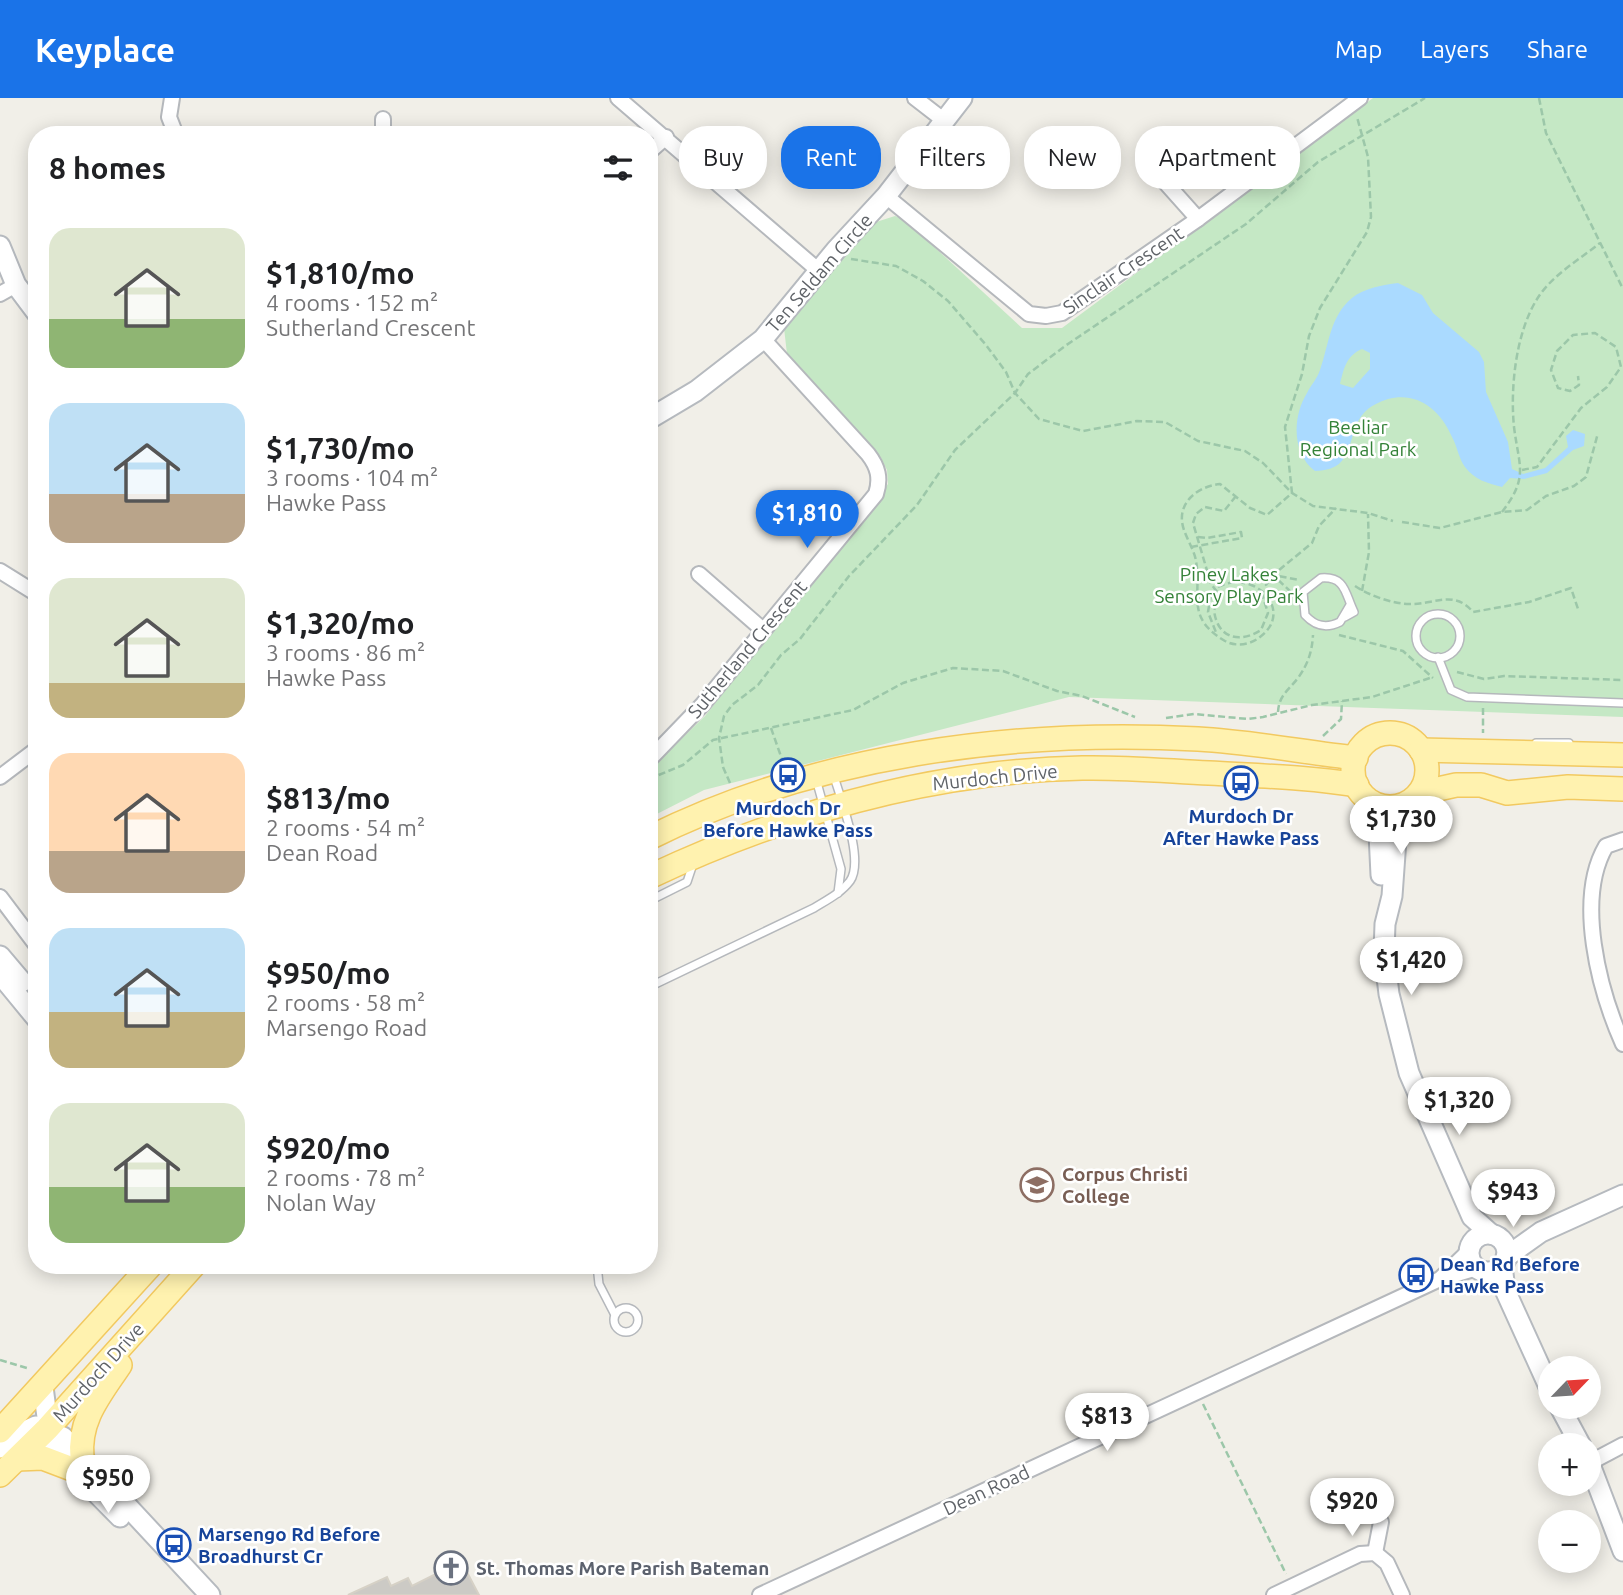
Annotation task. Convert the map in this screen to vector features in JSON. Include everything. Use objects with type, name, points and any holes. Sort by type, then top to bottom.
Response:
[{"type":"main road","points":[[1414,797],[1427,767],[1421,750],[1406,737],[1386,733],[1367,741],[1356,758],[1354,774],[1362,792],[1388,807],[1456,785],[1481,785],[1507,793],[1568,787],[1623,789]]},
{"type":"main road","name":"Murdoch Drive","points":[[658,834],[714,808],[825,775],[936,751],[1002,743],[1104,738],[1222,740],[1356,758]]},
{"type":"main road","points":[[1421,750],[1617,750]]},
{"type":"main road","name":"Murdoch Drive","points":[[658,873],[753,831],[834,807],[923,785],[1000,774],[1082,768],[1316,779],[1362,792]]},
{"type":"main road","points":[[85,1340],[134,1274]]},
{"type":"main road","name":"Murdoch Drive","points":[[0,1431],[39,1380],[85,1340],[143,1274]]},
{"type":"main road","name":"Murdoch Drive","points":[[6,1461],[47,1429],[186,1274]]},
{"type":"main road","points":[[6,1461],[43,1458],[77,1463],[86,1416],[146,1320]]},
{"type":"street","points":[[172,98],[169,117],[172,126]]},
{"type":"street","points":[[618,98],[652,126]]},
{"type":"street","points":[[915,98],[946,122]]},
{"type":"street","name":"Ten Seldam Circle","points":[[658,414],[696,391],[763,339],[836,250],[886,196],[962,98]]},
{"type":"street","name":"Sinclair Crescent","points":[[886,196],[1029,314],[1046,316],[1062,313],[1198,219],[1355,102]]},
{"type":"street","points":[[383,119],[383,126]]},
{"type":"street","points":[[658,130],[819,271]]},
{"type":"street","points":[[658,144],[666,137]]},
{"type":"street","points":[[1171,189],[1198,219]]},
{"type":"street","points":[[0,246],[8,290],[28,306]]},
{"type":"street","name":"Sutherland Crescent","points":[[658,751],[703,704],[876,494],[879,480],[876,465],[868,454],[763,339]]},
{"type":"street","points":[[0,571],[28,588]]},
{"type":"street","points":[[699,574],[764,630]]},
{"type":"street","points":[[0,777],[28,756]]},
{"type":"street","points":[[1362,792],[1379,834],[1385,924],[1384,952],[1389,994],[1403,1054],[1472,1217],[1485,1259],[1505,1290],[1538,1363]]},
{"type":"street","points":[[1385,924],[1392,896],[1396,840],[1414,797]]},
{"type":"street","points":[[1623,840],[1606,846],[1596,864],[1591,925],[1601,981],[1623,1044]]},
{"type":"street","points":[[0,897],[28,934]]},
{"type":"street","points":[[0,956],[28,989]]},
{"type":"street","points":[[0,974],[28,1008]]},
{"type":"street","name":"Dean Road","points":[[760,1595],[1623,1195]]},
{"type":"street","points":[[1472,1217],[1505,1246],[1485,1259]]},
{"type":"street","name":"Dean Road","points":[[1485,1259],[1479,1236],[1541,1232]]},
{"type":"street","points":[[39,1380],[51,1447],[77,1463],[210,1595]]},
{"type":"street","points":[[1601,1456],[1623,1445]]},
{"type":"street","points":[[77,1463],[197,1595]]},
{"type":"street","points":[[1601,1490],[1606,1512],[1623,1551]]},
{"type":"street","points":[[1592,1496],[1606,1512]]},
{"type":"street","points":[[1375,1553],[1381,1522]]},
{"type":"street","points":[[1274,1595],[1360,1554],[1375,1553],[1387,1563],[1402,1595]]},
{"type":"lane","points":[[1328,578],[1342,584],[1350,605],[1346,617],[1332,626],[1317,625],[1305,615],[1303,593],[1313,581],[1328,578]]},
{"type":"lane","points":[[1437,614],[1451,618],[1460,633],[1456,648],[1438,657],[1422,651],[1416,635],[1424,619],[1437,614]]},
{"type":"lane","points":[[1438,657],[1451,690],[1467,697],[1623,703]]},
{"type":"lane","points":[[1498,751],[1547,741],[1573,743]]},
{"type":"lane","points":[[1617,750],[1623,746]]},
{"type":"lane","points":[[825,775],[834,807],[841,869],[838,894]]},
{"type":"lane","points":[[658,984],[838,894],[856,870],[853,845],[834,807],[825,775]]},
{"type":"lane","points":[[658,896],[687,882],[694,856]]},
{"type":"lane","points":[[598,1274],[599,1284],[610,1310],[615,1315]]},
{"type":"path","points":[[730,783],[723,767],[719,738],[724,716],[732,705],[758,685],[781,655],[829,605],[849,576],[917,505],[955,450],[1015,393],[1028,374],[1065,346],[1214,247],[1318,162],[1425,98]]},
{"type":"path","points":[[1539,98],[1546,133],[1623,289]]},
{"type":"path","points":[[1292,493],[1286,458],[1285,427],[1302,374],[1309,336],[1320,308],[1353,257],[1371,217],[1372,195],[1363,133],[1355,102]]},
{"type":"path","points":[[1502,512],[1521,480],[1522,471],[1514,425],[1515,376],[1528,316],[1540,294],[1600,243]]},
{"type":"path","points":[[836,250],[851,259],[895,266],[923,281],[948,301],[966,319],[1006,372],[1015,393],[1039,419],[1073,430],[1095,430],[1151,419],[1165,422],[1198,441],[1245,452],[1263,463],[1292,493],[1313,506],[1368,513],[1393,521]]},
{"type":"path","points":[[1522,471],[1537,467],[1581,408],[1607,387],[1621,367],[1616,348],[1595,333],[1573,335],[1557,351],[1551,369],[1558,388],[1570,391],[1579,385],[1578,376]]},
{"type":"path","points":[[1402,522],[1440,528],[1502,512],[1527,510],[1546,496],[1574,486],[1586,477],[1598,433]]},
{"type":"path","points":[[1292,493],[1267,515],[1250,508],[1220,484],[1206,485],[1193,494],[1183,510],[1182,522],[1196,562],[1199,612],[1206,626],[1229,643],[1245,644],[1267,631],[1272,616],[1266,584],[1312,543],[1319,526],[1336,508]]},
{"type":"path","points":[[1231,637],[1215,621],[1214,610],[1221,597],[1211,584],[1193,523],[1196,514],[1205,507],[1224,511],[1236,496]]},
{"type":"path","points":[[1368,513],[1369,552],[1362,591],[1409,604],[1444,598],[1457,600],[1473,612],[1529,602],[1571,588],[1578,609]]},
{"type":"path","points":[[1191,545],[1242,538],[1241,532],[1198,537]]},
{"type":"path","points":[[1219,637],[1210,622],[1211,595],[1218,587],[1242,581],[1259,588],[1269,596]]},
{"type":"path","points":[[1231,637],[1252,635],[1266,622],[1267,601],[1259,588]]},
{"type":"path","points":[[1278,713],[1279,698],[1297,679],[1311,656],[1314,632]]},
{"type":"path","points":[[1335,634],[1403,651],[1433,678]]},
{"type":"path","points":[[1229,643],[1231,637]]},
{"type":"path","points":[[658,775],[683,765],[707,743],[719,738],[853,710],[921,676],[971,667],[1014,674],[1138,718]]},
{"type":"path","points":[[1161,719],[1194,714],[1248,719],[1372,697],[1443,674],[1462,672],[1484,679],[1504,676],[1623,680]]},
{"type":"path","points":[[771,728],[784,767],[776,768]]},
{"type":"path","points":[[720,788],[735,781]]},
{"type":"path","points":[[0,1360],[18,1363],[39,1380]]},
{"type":"path","points":[[1197,1392],[1292,1586]]},
{"type":"green space","name":"Beeliar Regional Park","points":[[1373,98],[1623,98],[1623,717],[1069,697],[704,790],[658,813],[658,761],[705,716],[888,484],[887,470],[881,458],[787,354],[784,328],[873,223],[895,216],[905,220],[1022,328],[1062,328],[1250,189],[1300,189],[1300,152]]},
{"type":"water","points":[[1398,283],[1422,295],[1433,313],[1479,352],[1484,362],[1486,392],[1508,442],[1512,469],[1523,474],[1545,468],[1568,447],[1566,436],[1573,430],[1585,434],[1584,446],[1573,450],[1547,473],[1524,479],[1510,478],[1502,487],[1482,480],[1465,467],[1446,425],[1430,407],[1410,398],[1399,397],[1374,405],[1364,413],[1340,463],[1330,469],[1315,471],[1307,464],[1298,445],[1299,413],[1320,370],[1339,313],[1352,298],[1362,292]],"holes":[[[1362,349],[1370,353],[1370,369],[1353,388],[1340,384],[1344,368],[1352,355]]]},
{"type":"building","name":"St. Thomas More Parish Bateman","points":[[459,1557],[479,1595],[348,1595],[387,1577],[391,1586],[408,1578],[412,1586],[440,1572],[438,1567]]},
{"type":"place","name":"Murdoch Dr Before Hawke Pass","points":[[788,775]]},
{"type":"place","name":"Murdoch Dr After Hawke Pass","points":[[1241,783]]},
{"type":"place","name":"Corpus Christi College","points":[[1037,1185]]},
{"type":"place","name":"Dean Rd Before Hawke Pass","points":[[1416,1275]]},
{"type":"place","name":"Marsengo Rd Before Broadhurst Cr","points":[[174,1545]]},
{"type":"place","name":"St. Thomas More Parish Bateman","points":[[451,1568]]},
{"type":"park label","name":"Piney Lakes Sensory Play Park","points":[[1229,585]]}]
